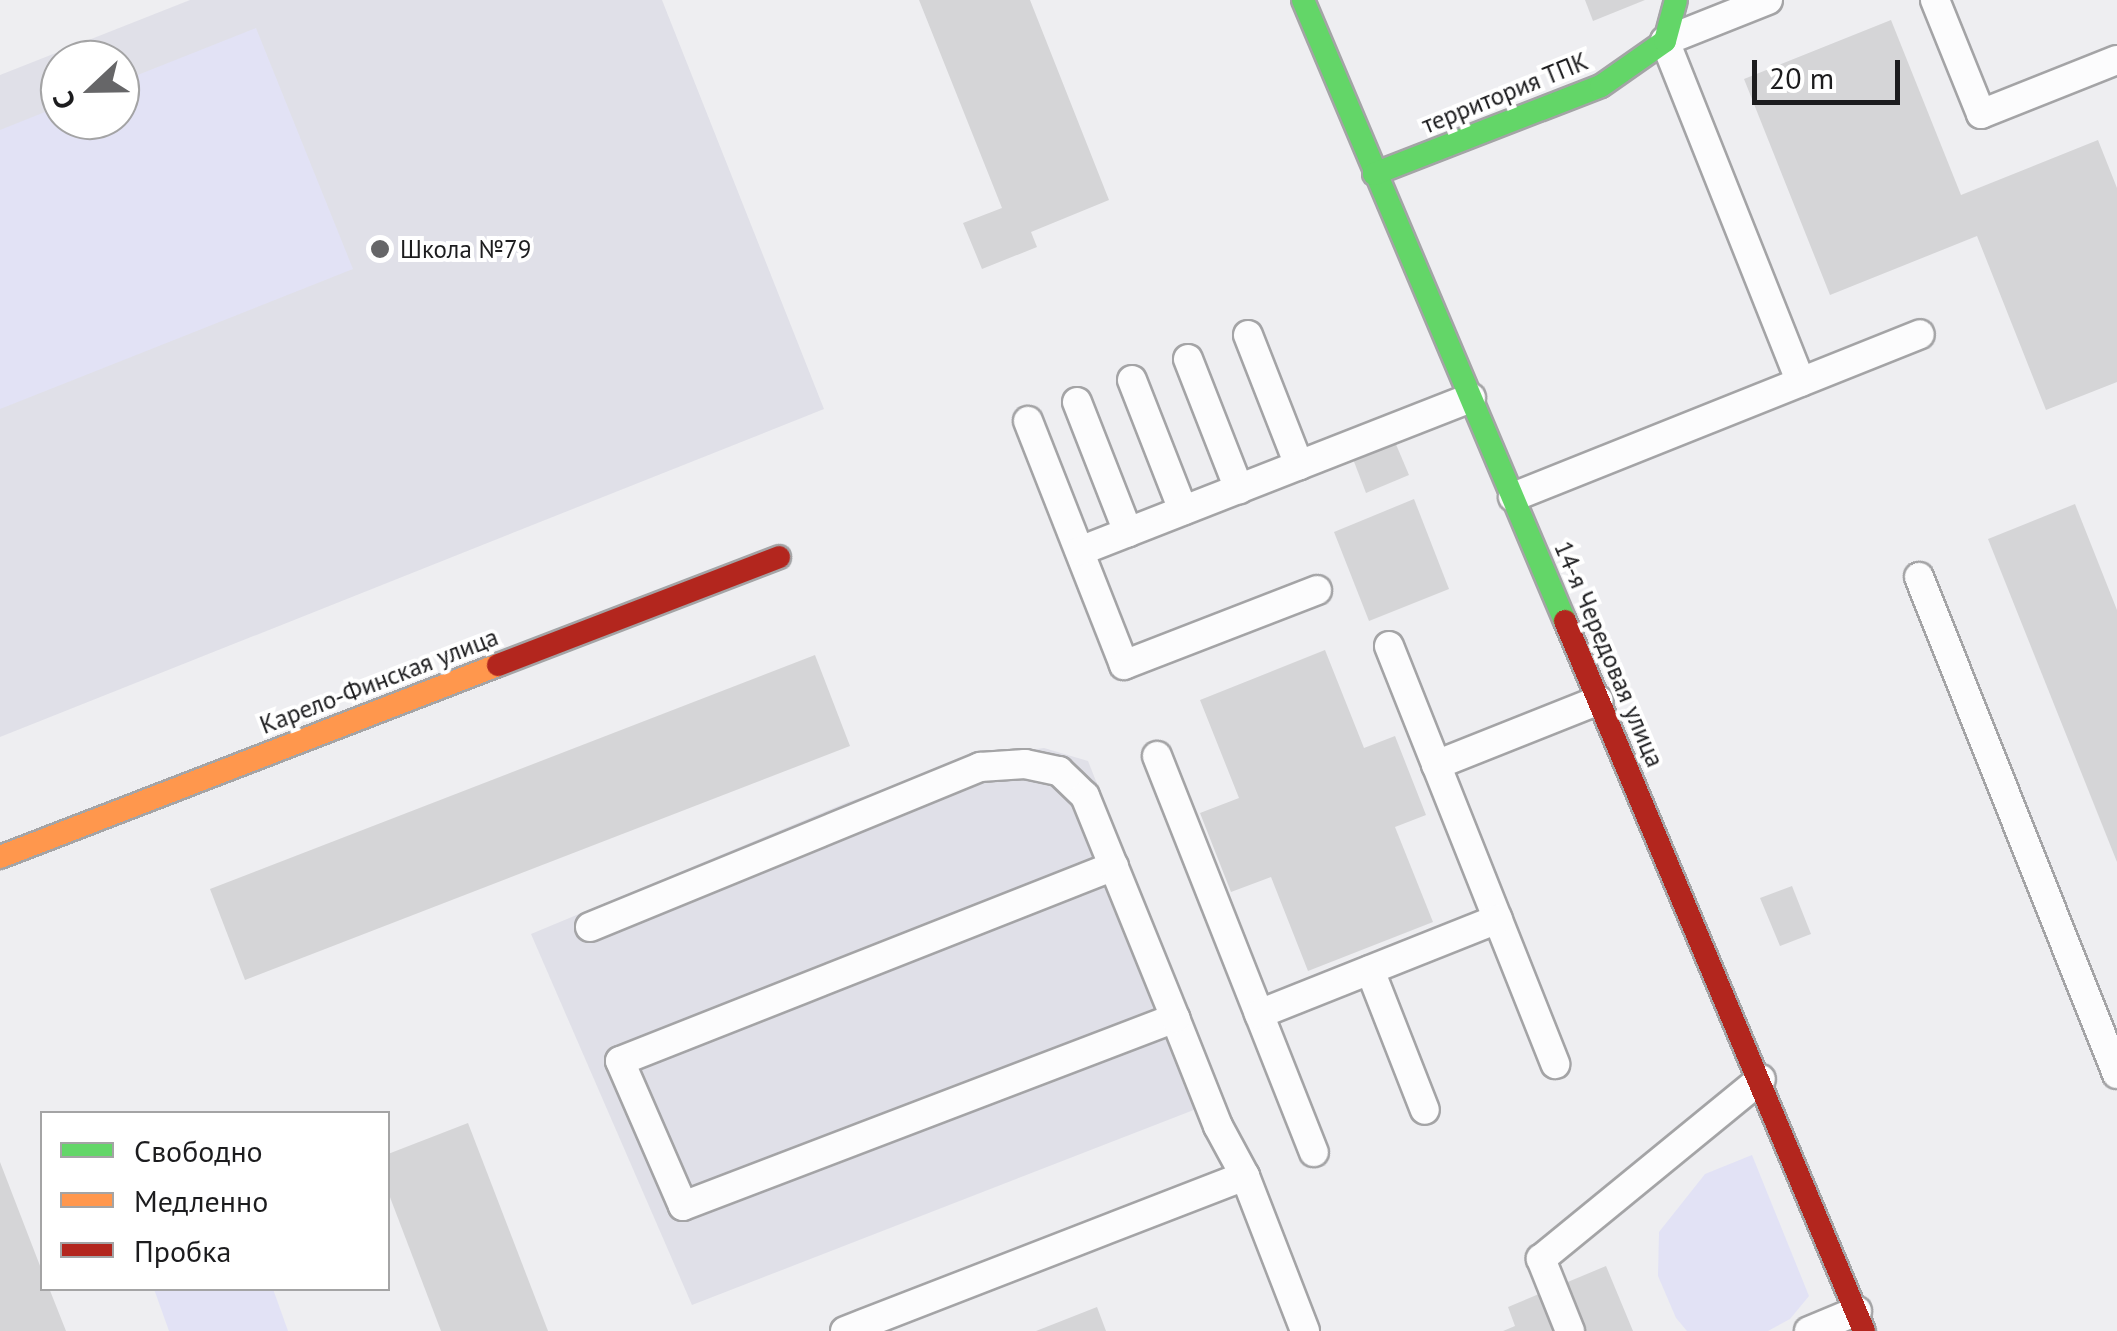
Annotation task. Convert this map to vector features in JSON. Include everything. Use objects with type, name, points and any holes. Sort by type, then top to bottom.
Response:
[{"type":"main road","name":"14-я Чередовая улица","points":[[1302,0],[1860,1321]]},
{"type":"main road","points":[[1665,41],[1676,0]]},
{"type":"main road","name":"территория ТПК","points":[[1374,174],[1601,86],[1665,41]]},
{"type":"main road","name":"Карело-Финская улица","points":[[0,857],[778,557]]},
{"type":"lane","points":[[1768,0],[1665,41],[1801,382]]},
{"type":"lane","points":[[1935,0],[1981,114],[2117,60]]},
{"type":"lane","points":[[1512,498],[1920,334]]},
{"type":"lane","points":[[1248,335],[1298,465]]},
{"type":"lane","points":[[1188,359],[1239,488]]},
{"type":"lane","points":[[1132,380],[1183,510]]},
{"type":"lane","points":[[1080,551],[1470,398]]},
{"type":"lane","points":[[1077,402],[1128,532]]},
{"type":"lane","points":[[1028,421],[1124,666],[1317,590]]},
{"type":"lane","points":[[1918,577],[2117,1074]]},
{"type":"lane","points":[[1390,646],[1556,1064]]},
{"type":"lane","points":[[1436,765],[1599,700]]},
{"type":"lane","points":[[1158,756],[1314,1152]]},
{"type":"lane","points":[[590,927],[980,767],[1025,764],[1059,771],[1085,796],[1218,1126],[1245,1176],[1305,1331]]},
{"type":"lane","points":[[1114,866],[620,1062],[683,1206],[1175,1018]]},
{"type":"lane","points":[[1259,1014],[1498,919]]},
{"type":"lane","points":[[1370,970],[1426,1110]]},
{"type":"lane","points":[[1570,1331],[1542,1259],[1761,1080]]},
{"type":"lane","points":[[845,1331],[1245,1176]]},
{"type":"lane","points":[[1808,1331],[1860,1321]]},
{"type":"shaded area","name":"Школа №79","points":[[190,0],[662,0],[824,409],[0,737],[0,75],[40,59],[40,140],[140,140],[140,40],[89,40]]},
{"type":"shaded area","points":[[256,28],[353,269],[0,409],[0,130],[40,114],[40,140],[140,140],[140,74]]},
{"type":"shaded area","points":[[1044,748],[1088,761],[1222,1099],[692,1305],[531,934],[848,802],[986,755]]},
{"type":"shaded area","points":[[1752,1155],[1809,1296],[1790,1319],[1768,1331],[1687,1331],[1676,1318],[1658,1276],[1659,1232],[1705,1174]]},
{"type":"shaded area","points":[[155,1291],[274,1291],[288,1331],[169,1331]]},
{"type":"building","points":[[919,0],[1030,0],[1109,200],[1031,232],[1037,247],[982,269],[963,223],[1002,208]]},
{"type":"building","points":[[1585,0],[1645,0],[1593,21]]},
{"type":"building","points":[[1891,20],[1961,195],[2098,140],[2117,188],[2117,382],[2046,410],[1977,236],[1830,295],[1744,79]]},
{"type":"building","points":[[1395,442],[1409,475],[1366,493],[1353,459]]},
{"type":"building","points":[[1414,499],[1449,589],[1369,621],[1334,532]]},
{"type":"building","points":[[2075,504],[2117,610],[2117,862],[1988,539]]},
{"type":"building","points":[[1325,650],[1364,748],[1395,736],[1426,815],[1395,827],[1433,922],[1308,971],[1271,877],[1231,892],[1200,813],[1239,798],[1200,700]]},
{"type":"building","points":[[815,655],[850,746],[245,980],[210,889]]},
{"type":"building","points":[[1792,886],[1811,934],[1780,946],[1760,898]]},
{"type":"building","points":[[468,1123],[548,1331],[441,1331],[390,1197],[390,1153]]},
{"type":"building","points":[[0,1162],[40,1266],[40,1291],[50,1291],[66,1331],[0,1331]]},
{"type":"building","points":[[1606,1266],[1633,1331],[1503,1331],[1515,1326],[1508,1307]]},
{"type":"building","points":[[1097,1307],[1106,1331],[1036,1331]]},
{"type":"traffic: fast","points":[[1303,0],[1565,621]]},
{"type":"traffic: fast","points":[[1374,174],[1601,86],[1665,41],[1676,0]]},
{"type":"traffic: slow","points":[[0,857],[498,665]]},
{"type":"traffic: jam","points":[[498,665],[779,557]]},
{"type":"traffic: jam","points":[[1565,621],[1864,1331]]},
{"type":"place","name":"Школа №79","points":[[380,249]]}]
